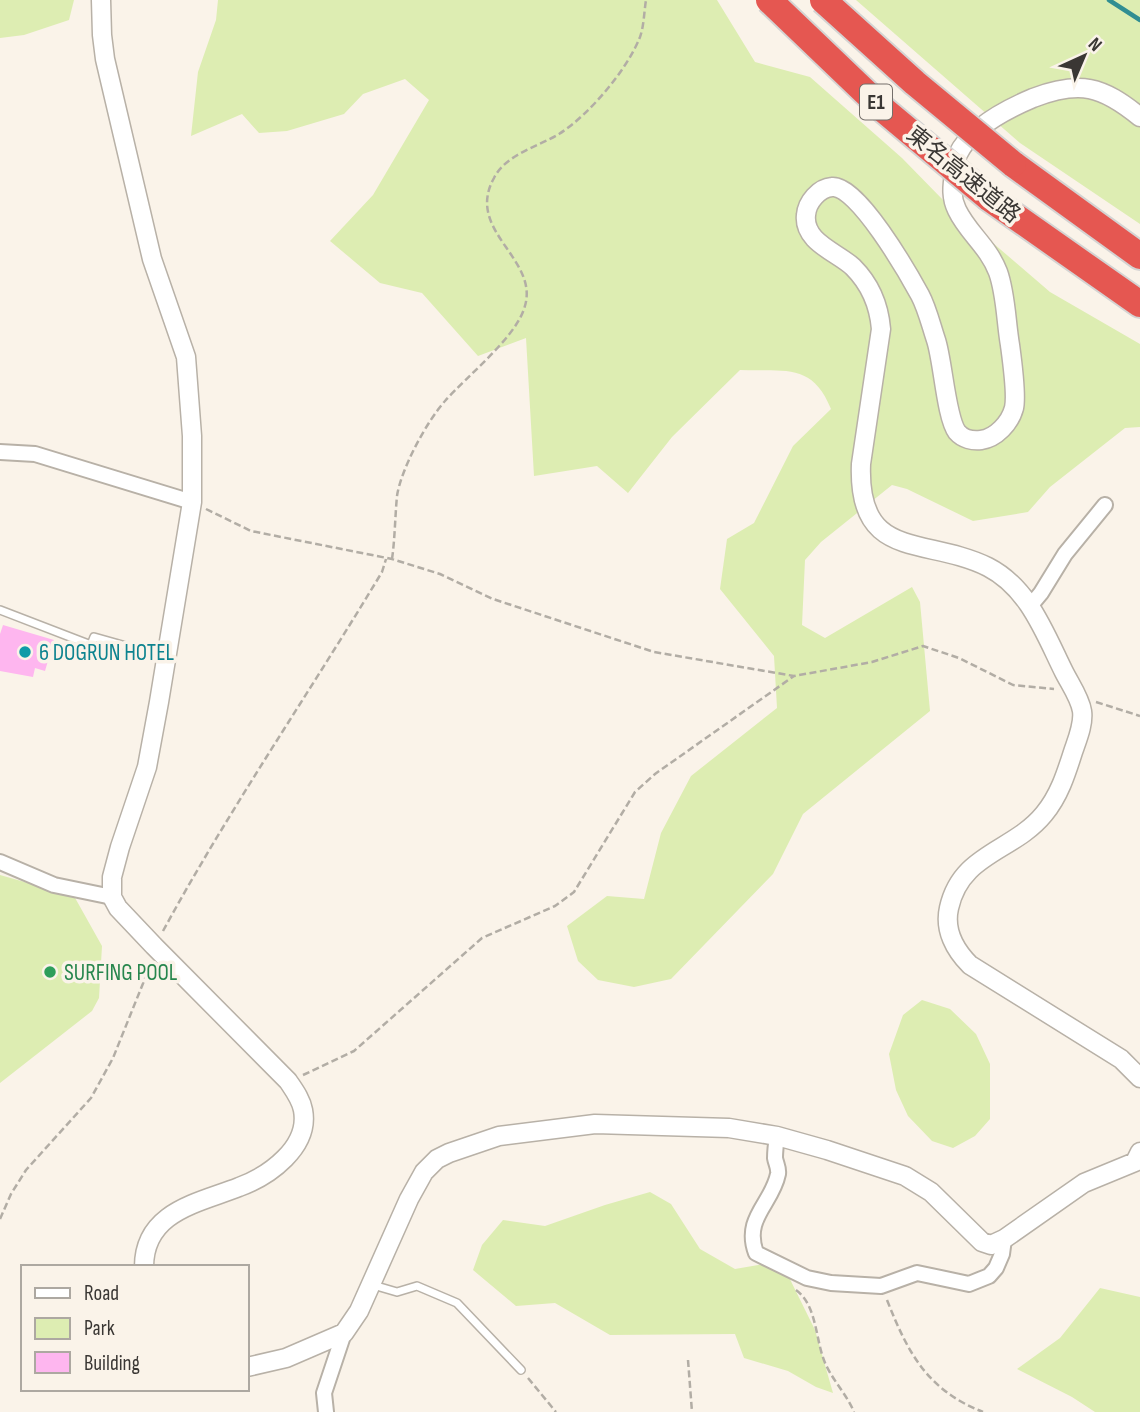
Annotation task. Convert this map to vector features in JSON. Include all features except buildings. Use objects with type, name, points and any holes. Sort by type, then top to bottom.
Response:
[{"type":"highway","name":"東名高速道路","points":[[769,0],[885,111],[989,198],[1140,304]]},
{"type":"highway","name":"東名高速道路","points":[[823,0],[924,91],[1013,164],[1140,256]]},
{"type":"street","points":[[101,0],[105,59],[152,259],[189,373],[192,502],[147,767],[120,847],[110,886],[112,897],[118,908],[288,1081],[303,1109],[303,1122],[289,1154],[254,1181],[177,1211],[156,1230],[146,1250],[144,1265]]},
{"type":"street","points":[[1140,117],[1110,95],[1096,89],[1080,87],[1058,91],[1034,98],[997,116],[968,139],[957,155],[951,191],[956,209],[968,229],[984,244],[998,273],[1012,362],[1014,408],[997,433],[984,439],[971,440],[958,434],[952,421],[937,342],[921,297],[861,204],[842,187],[831,187],[810,201],[806,214],[806,227],[817,241],[853,267],[874,298],[879,313],[881,328],[861,475],[863,506],[870,520],[882,532],[900,540],[989,568],[1016,589],[1031,605],[1083,711],[1080,732],[1057,796],[1035,823],[976,864],[958,881],[947,915],[948,930],[956,948],[970,965],[1121,1059],[1140,1078]]},
{"type":"street","points":[[0,452],[35,454],[192,502]]},
{"type":"street","points":[[1031,605],[1065,554],[1105,505]]},
{"type":"street","points":[[0,862],[54,884],[112,897]]},
{"type":"street","points":[[326,1412],[324,1393],[344,1333],[372,1285],[424,1172],[437,1159],[462,1147],[499,1136],[595,1124],[729,1128],[777,1136],[905,1176],[931,1192],[982,1242],[991,1245],[1004,1239],[1084,1182],[1138,1159]]},
{"type":"street","points":[[777,1136],[775,1157],[779,1171],[753,1222],[754,1246],[756,1252],[807,1278],[831,1283],[881,1286],[917,1273],[969,1284],[979,1282],[996,1268],[1004,1239]]},
{"type":"street","points":[[248,1367],[286,1358],[344,1333]]},
{"type":"lane","points":[[0,610],[91,645],[94,637],[166,657]]},
{"type":"lane","points":[[372,1285],[397,1292],[417,1286],[457,1303],[521,1370]]},
{"type":"path","points":[[392,559],[397,495],[402,477],[428,425],[442,404],[518,324],[526,306],[525,283],[516,262],[488,219],[485,205],[487,191],[495,174],[506,163],[572,125],[597,100],[628,60],[641,36],[646,0]]},
{"type":"path","points":[[192,502],[251,531],[392,559],[440,574],[493,599],[654,652],[794,676],[872,662],[923,646],[959,658],[1013,685],[1059,689],[1077,698],[1140,716]]},
{"type":"path","points":[[0,1219],[26,1170],[91,1098],[113,1058],[157,948],[192,876],[336,649],[382,572],[386,559]]},
{"type":"path","points":[[288,1081],[354,1051],[482,938],[555,906],[574,892],[635,792],[655,774],[794,676]]},
{"type":"path","points":[[791,1286],[801,1294],[810,1309],[826,1367],[848,1397],[854,1412]]},
{"type":"path","points":[[881,1286],[900,1332],[924,1373],[952,1397],[983,1412]]},
{"type":"path","points":[[688,1360],[692,1412]]},
{"type":"path","points":[[521,1370],[556,1412]]},
{"type":"green space","points":[[0,0],[74,0],[69,20],[24,35],[0,38]]},
{"type":"green space","points":[[218,0],[717,0],[755,62],[810,77],[902,158],[944,201],[1050,292],[1140,344],[1140,427],[1125,428],[1050,487],[1028,512],[973,521],[907,489],[892,485],[821,542],[805,560],[802,625],[825,638],[912,587],[920,602],[930,711],[803,814],[773,874],[671,979],[634,987],[598,980],[578,961],[567,926],[607,896],[644,899],[661,833],[691,776],[777,708],[774,656],[720,589],[727,539],[754,523],[793,446],[831,409],[815,383],[805,377],[783,371],[740,370],[672,437],[628,493],[597,466],[534,476],[526,338],[478,356],[422,293],[380,283],[330,241],[373,195],[429,100],[405,79],[363,94],[344,114],[287,131],[259,133],[242,114],[191,136],[198,72],[216,20]]},
{"type":"green space","points":[[856,0],[1140,0],[1140,224],[1020,143]]},
{"type":"green space","name":"SURFING POOL","points":[[0,875],[74,896],[102,946],[99,998],[92,1011],[0,1083]]},
{"type":"green space","points":[[922,1000],[950,1009],[976,1034],[990,1064],[990,1119],[975,1136],[953,1148],[932,1141],[908,1116],[896,1090],[889,1054],[903,1015]]},
{"type":"green space","points":[[650,1192],[671,1204],[700,1249],[735,1269],[781,1261],[815,1330],[833,1393],[788,1371],[744,1358],[735,1334],[610,1335],[555,1303],[516,1306],[473,1270],[482,1245],[503,1220],[545,1226]]},
{"type":"green space","points":[[1100,1288],[1140,1297],[1140,1412],[1095,1412],[1017,1369],[1060,1338]]},
{"type":"waterway","points":[[1109,0],[1140,20]]},
{"type":"place","name":"6 DOGRUN HOTEL","points":[[25,652]]},
{"type":"place","name":"SURFING POOL","points":[[50,972]]}]
